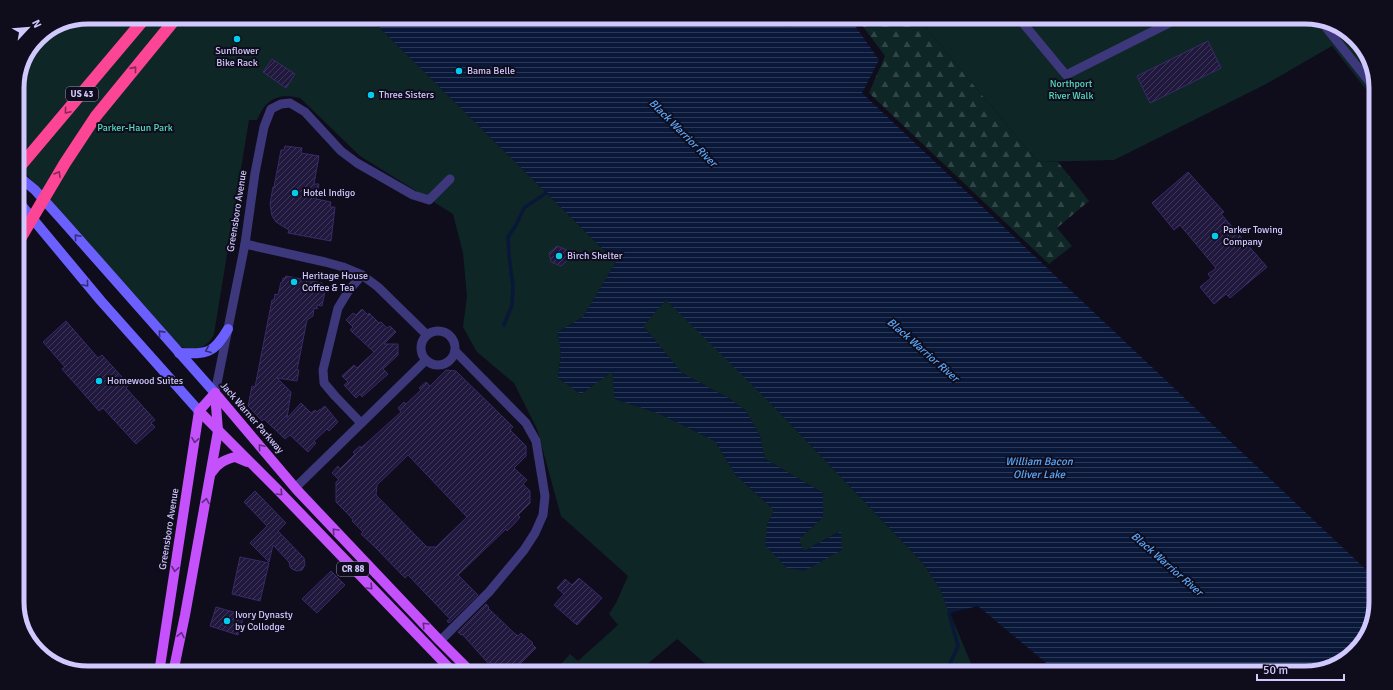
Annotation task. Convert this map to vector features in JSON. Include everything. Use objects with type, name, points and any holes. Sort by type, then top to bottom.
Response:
[{"type":"highway","name":"US 43","points":[[24,162],[140,24]]},
{"type":"highway","name":"US 43","points":[[24,232],[65,163],[96,116],[171,24]]},
{"type":"main road","name":"Jack Warner Parkway","points":[[24,181],[35,190],[215,393],[295,488],[465,666]]},
{"type":"main road","name":"CR 88","points":[[24,208],[101,301],[218,431],[253,465],[447,666]]},
{"type":"main road","points":[[179,353],[200,353],[213,349],[228,329]]},
{"type":"main road","name":"Greensboro Avenue","points":[[160,666],[200,411],[215,393]]},
{"type":"main road","name":"Greensboro Avenue","points":[[174,666],[218,431],[215,393]]},
{"type":"main road","name":"CR 88","points":[[211,474],[217,465],[225,460],[235,457],[253,465]]},
{"type":"street","points":[[1024,24],[1066,75],[1167,24]]},
{"type":"street","points":[[1326,28],[1369,81]]},
{"type":"street","name":"Greensboro Avenue","points":[[215,393],[245,244],[255,173],[264,127],[270,109],[281,104],[290,103],[305,112],[341,151],[366,168],[414,195],[429,200],[450,179]]},
{"type":"street","points":[[245,244],[325,262],[343,267],[362,275],[378,287],[427,334]]},
{"type":"street","points":[[361,423],[324,383],[323,370],[338,308],[362,275]]},
{"type":"street","points":[[438,331],[448,334],[455,342],[455,351],[452,359],[448,362],[442,365],[436,365],[426,360],[421,349],[427,334],[438,331]]},
{"type":"street","points":[[440,641],[489,592],[524,550],[535,533],[543,515],[545,496],[534,435],[526,424],[455,351]]},
{"type":"street","points":[[295,488],[426,360]]},
{"type":"green space","name":"Parker-Haun Park","points":[[88,24],[376,24],[616,262],[583,317],[558,332],[561,353],[558,378],[581,394],[612,371],[615,399],[660,414],[715,441],[736,475],[774,510],[767,525],[787,568],[840,531],[804,551],[799,539],[823,517],[823,493],[765,459],[760,436],[746,411],[730,399],[682,373],[643,326],[666,299],[777,410],[923,563],[940,589],[972,666],[708,666],[677,639],[645,666],[559,666],[570,654],[578,661],[618,625],[609,614],[616,603],[628,576],[561,516],[537,429],[514,383],[477,352],[463,327],[467,296],[463,253],[453,214],[360,156],[300,98],[285,96],[273,99],[264,107],[257,120],[249,120],[214,334],[208,343],[200,348],[185,348],[180,346],[24,172],[24,84],[26,72],[37,49],[48,48],[48,39],[68,27]]},
{"type":"green space","points":[[861,24],[923,24],[1038,162],[1058,162],[1089,201],[1057,228],[1072,246],[1049,264],[869,93],[885,56]]},
{"type":"green space","name":"Northport River Walk","points":[[923,24],[1317,25],[1322,30],[1331,30],[1347,40],[1358,53],[1366,68],[1369,93],[1332,46],[1266,84],[1114,160],[1038,162]]},
{"type":"water","name":"William Bacon Oliver Lake","points":[[376,24],[783,24],[786,27],[799,24],[854,24],[879,60],[862,93],[1369,572],[1369,602],[1367,618],[1362,630],[1353,644],[1340,655],[1325,663],[1305,666],[1050,666],[978,606],[949,613],[940,589],[923,563],[777,410],[666,300],[643,326],[682,373],[730,399],[746,411],[760,436],[765,459],[823,493],[823,517],[799,539],[804,551],[841,531],[842,550],[804,571],[787,568],[765,545],[767,525],[774,510],[736,475],[715,441],[660,414],[615,399],[612,372],[581,394],[558,378],[561,353],[558,332],[583,317],[616,262]]},
{"type":"building","points":[[1208,41],[1221,68],[1150,103],[1137,76]]},
{"type":"building","points":[[272,59],[295,74],[286,88],[263,72]]},
{"type":"building","name":"Hotel Indigo","points":[[285,146],[302,148],[301,153],[319,156],[314,184],[319,184],[316,199],[331,202],[330,207],[335,207],[331,241],[288,233],[289,230],[276,222],[272,216],[270,204],[273,187],[281,150],[284,150]]},
{"type":"building","name":"Parker Towing Company","points":[[1188,172],[1224,212],[1221,214],[1267,267],[1230,298],[1226,294],[1214,304],[1200,287],[1211,278],[1208,274],[1216,268],[1180,225],[1174,230],[1152,203]]},
{"type":"building","name":"Birch Shelter","points":[[557,246],[567,250],[569,259],[561,266],[551,262],[549,253]]},
{"type":"building","points":[[286,276],[322,283],[321,290],[325,291],[322,306],[317,305],[317,309],[314,308],[313,316],[307,320],[297,370],[299,370],[297,381],[277,378],[291,392],[287,418],[301,403],[311,413],[315,410],[317,412],[325,406],[338,422],[329,431],[327,429],[314,441],[316,443],[308,452],[290,435],[285,439],[264,419],[262,421],[248,406],[252,386],[255,387],[272,300],[274,300],[275,294],[278,295],[281,282],[282,283],[283,278]]},
{"type":"building","points":[[362,309],[368,315],[369,313],[379,323],[381,322],[387,328],[390,326],[396,332],[384,344],[398,344],[398,355],[383,369],[388,374],[362,397],[360,394],[356,398],[344,385],[348,382],[342,376],[354,365],[357,368],[374,352],[350,330],[353,327],[346,320],[353,313],[356,315]]},
{"type":"building","name":"Homewood Suites","points":[[66,321],[98,358],[102,355],[122,377],[129,385],[126,388],[155,420],[151,423],[155,427],[136,444],[103,408],[99,411],[62,369],[65,367],[43,342]]},
{"type":"building","points":[[446,370],[456,371],[513,427],[510,430],[526,446],[526,456],[514,468],[527,480],[523,484],[530,491],[530,503],[518,515],[520,517],[514,524],[507,531],[506,529],[458,575],[478,595],[449,623],[447,621],[450,619],[408,575],[405,578],[361,534],[363,532],[336,502],[336,482],[339,480],[332,473],[338,466],[340,469],[355,454],[353,452],[360,446],[361,448],[401,412],[398,408],[404,402],[406,404],[421,390],[419,388],[426,382],[430,386]],"holes":[[[408,455],[467,517],[436,547],[427,547],[376,495],[377,485]]]},
{"type":"building","points":[[255,491],[286,523],[278,531],[304,558],[305,565],[302,570],[297,571],[292,569],[289,562],[273,545],[269,562],[250,543],[267,526],[244,502]]},
{"type":"building","points":[[240,557],[269,563],[260,601],[232,594]]},
{"type":"building","points":[[331,571],[345,585],[317,613],[302,599]]},
{"type":"building","points":[[579,578],[602,598],[577,625],[554,605],[564,594],[557,588],[565,579],[572,585]]},
{"type":"building","points":[[486,604],[489,607],[488,608],[513,632],[518,636],[521,633],[533,643],[532,644],[536,648],[518,666],[494,666],[490,662],[488,663],[462,634],[461,635],[458,632]]},
{"type":"building","name":"Ivory Dynasty by Collodge","points":[[216,607],[244,615],[238,635],[210,626]]},
{"type":"waterway","points":[[504,325],[512,305],[513,287],[508,237],[516,225],[524,208],[546,193]]},
{"type":"waterway","points":[[950,666],[958,646],[949,613],[951,610]]},
{"type":"place","name":"Sunflower Bike Rack","points":[[237,39]]},
{"type":"place","name":"Bama Belle","points":[[459,71]]},
{"type":"place","name":"Three Sisters","points":[[371,95]]},
{"type":"place","name":"Hotel Indigo","points":[[295,193]]},
{"type":"place","name":"Parker Towing Company","points":[[1215,236]]},
{"type":"place","name":"Birch Shelter","points":[[559,256]]},
{"type":"place","name":"Heritage House Coffee & Tea","points":[[294,282]]},
{"type":"place","name":"Homewood Suites","points":[[99,381]]},
{"type":"place","name":"Ivory Dynasty by Collodge","points":[[227,621]]},
{"type":"water label","name":"Black Warrior River","points":[[683,133]]},
{"type":"water label","name":"Black Warrior River","points":[[923,350]]},
{"type":"water label","name":"Black Warrior River","points":[[1167,564]]}]
